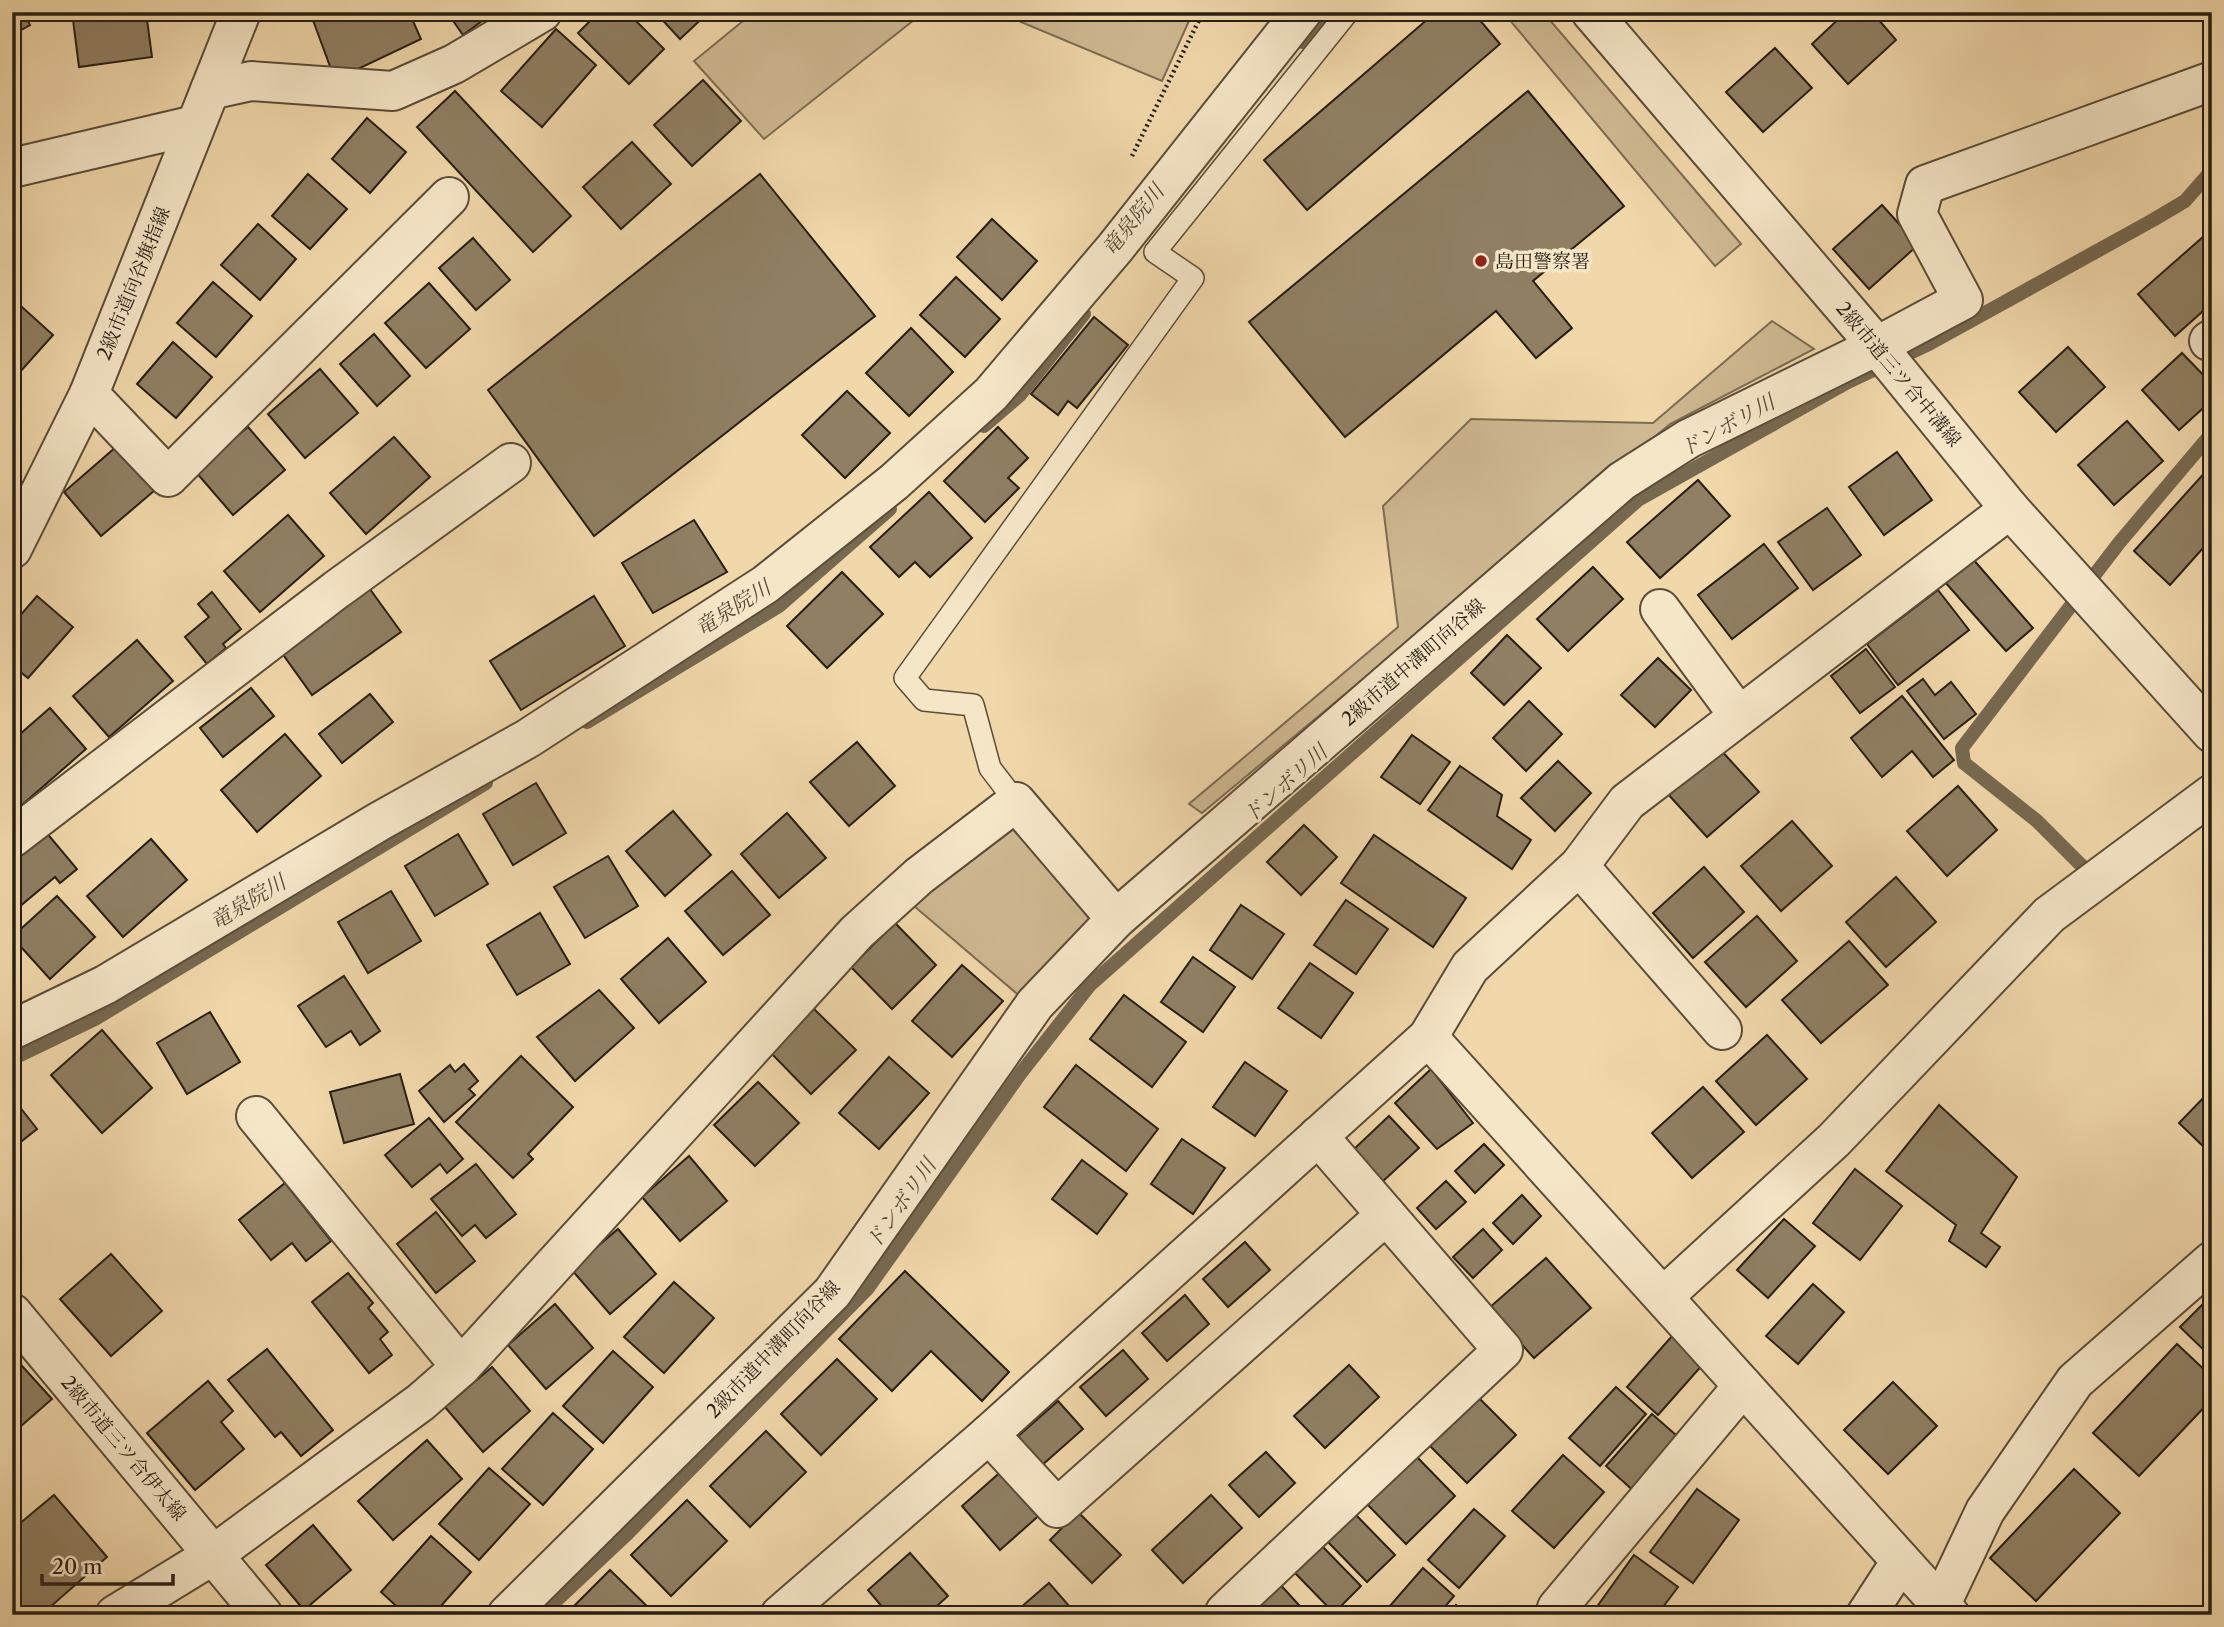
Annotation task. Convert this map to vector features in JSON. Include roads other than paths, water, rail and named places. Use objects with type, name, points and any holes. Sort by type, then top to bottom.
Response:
[{"type":"street","name":"2級市道向谷旗指線","points":[[12,549],[89,394],[241,12]]},
{"type":"street","points":[[210,90],[251,81],[393,91],[454,65],[542,12]]},
{"type":"street","points":[[12,1030],[105,985],[380,821],[527,739],[777,576],[894,482],[991,394],[1115,248],[1302,12]]},
{"type":"street","name":"2級市道三ツ合中溝線","points":[[1591,12],[1877,346],[2010,509],[2212,733]]},
{"type":"street","name":"2級市道中溝町向谷線","points":[[507,1615],[832,1293],[1035,1004],[1116,919],[1622,481],[1688,439],[1877,346],[1963,300],[1917,214],[1925,185],[2212,81]]},
{"type":"street","points":[[12,168],[195,125]]},
{"type":"street","points":[[89,394],[168,477],[449,197]]},
{"type":"street","points":[[12,838],[336,590],[511,463]]},
{"type":"street","points":[[780,1615],[989,1434],[1428,1037],[1469,967],[1579,866],[1627,802],[2010,509]]},
{"type":"street","points":[[1660,608],[1739,716]]},
{"type":"street","points":[[1664,1296],[1833,1140],[2049,915],[2212,794]]},
{"type":"street","points":[[115,1615],[213,1555],[421,1402],[461,1367],[857,932],[919,876],[1016,802],[1116,919]]},
{"type":"street","points":[[1579,866],[1722,1030]]},
{"type":"street","points":[[1428,1037],[1945,1609],[1985,1511],[2075,1381],[2212,1261]]},
{"type":"street","points":[[256,1116],[461,1367]]},
{"type":"street","points":[[1225,1612],[1503,1350],[1318,1136]]},
{"type":"street","points":[[989,1434],[1057,1508],[1386,1216]]},
{"type":"street","name":"2級市道三ツ合伊太線","points":[[12,1313],[263,1615]]},
{"type":"street","points":[[1555,1615],[1557,1608],[1743,1386]]},
{"type":"street","points":[[1866,1615],[1901,1561]]},
{"type":"lane","points":[[1016,802],[990,768],[974,705],[924,700],[905,678],[1193,278],[1155,252],[1348,12]]},
{"type":"waterway","name":"竜泉院川","points":[[1303,42],[1327,12]]},
{"type":"waterway","name":"ドンボリ川","points":[[541,1615],[625,1536],[868,1288],[1020,1074],[1090,985],[1638,500],[1848,382],[1929,344],[2153,220],[2185,201],[2212,170]]},
{"type":"waterway","name":"竜泉院川","points":[[984,426],[1020,395],[1084,314]]},
{"type":"waterway","points":[[2082,866],[2037,821],[1964,763],[1962,748],[2119,543],[2212,433]]},
{"type":"waterway","name":"竜泉院川","points":[[587,722],[779,606],[890,509]]},
{"type":"waterway","name":"竜泉院川","points":[[12,1059],[95,1019],[486,783]]},
{"type":"place","name":"島田警察署","points":[[1481,261]]}]
